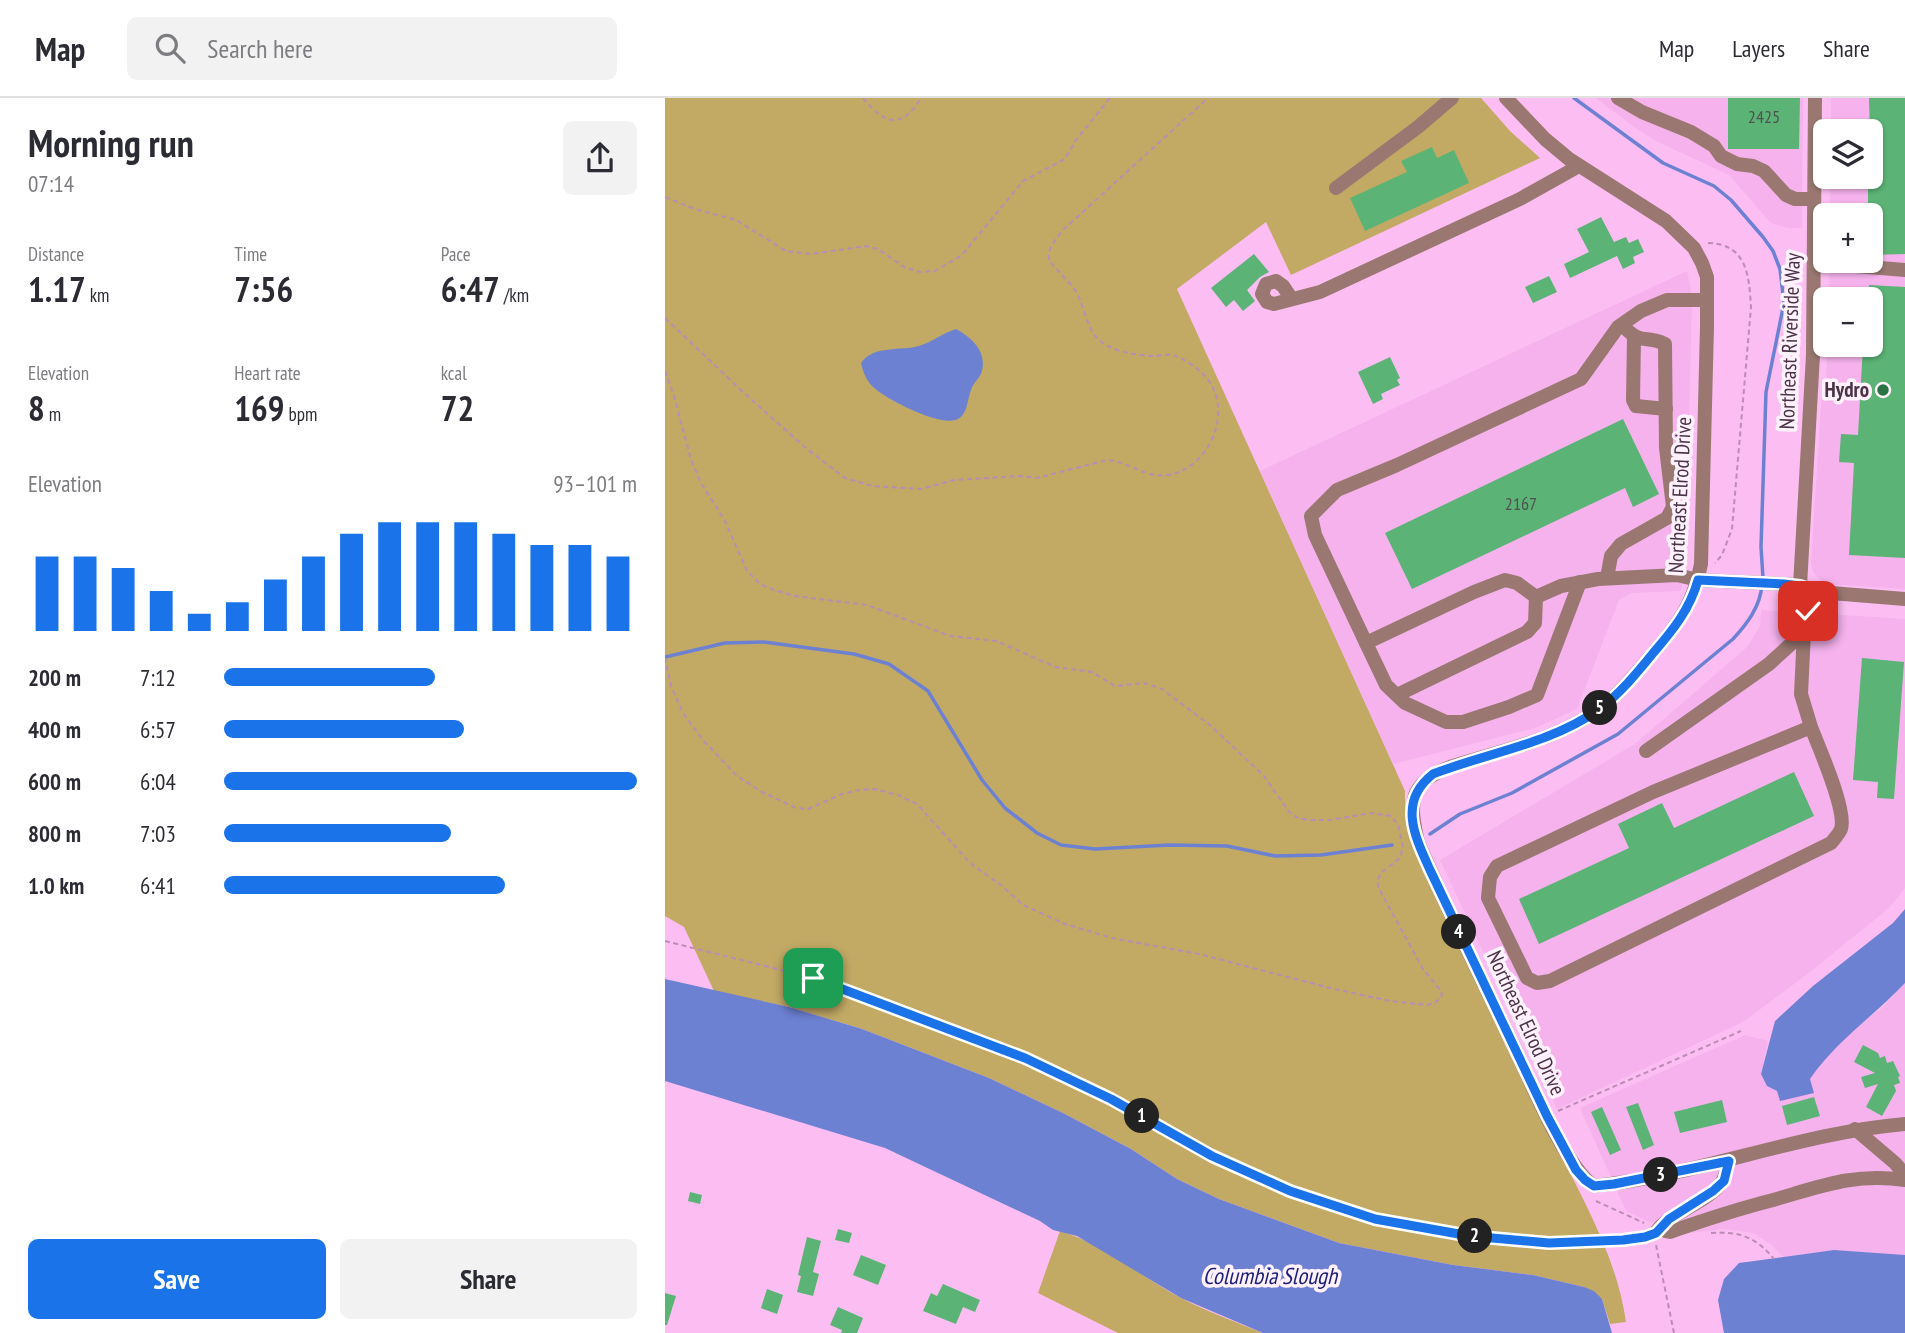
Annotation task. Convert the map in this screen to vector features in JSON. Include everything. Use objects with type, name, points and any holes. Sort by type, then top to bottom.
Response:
[{"type":"street","name":"Northeast Elrod Drive","points":[[1506,98],[1545,139],[1579,166],[1666,221],[1694,248],[1707,277],[1701,564],[1693,597],[1676,627],[1623,687],[1596,711],[1556,732],[1433,774],[1418,788],[1412,805],[1418,842],[1547,1116],[1576,1170],[1585,1180],[1594,1186],[1614,1184],[1729,1161]]},
{"type":"street","points":[[1618,98],[1642,112],[1691,132],[1714,146],[1721,156],[1737,164],[1764,171],[1786,195],[1795,199],[1814,199]]},
{"type":"street","name":"Northeast Riverside Way","points":[[1814,203],[1815,98]]},
{"type":"street","points":[[1336,188],[1418,127],[1446,99]]},
{"type":"street","points":[[1291,298],[1320,292],[1520,199],[1579,166]]},
{"type":"street","points":[[1883,268],[1905,270]]},
{"type":"street","name":"Northeast Riverside Way","points":[[1800,586],[1812,378],[1814,273]]},
{"type":"street","points":[[1580,582],[1537,695],[1509,708],[1463,722],[1446,722],[1405,703],[1387,685],[1315,535],[1311,516],[1337,489],[1397,465],[1581,379],[1622,325],[1641,311],[1667,300],[1706,300]]},
{"type":"street","points":[[1607,578],[1611,556],[1621,544],[1667,518],[1673,507],[1666,448],[1665,344],[1634,337],[1622,325]]},
{"type":"street","points":[[1634,337],[1633,400],[1636,406],[1666,409]]},
{"type":"street","points":[[1536,597],[1561,586],[1580,582],[1677,575],[1698,580],[1784,584],[1819,592],[1905,599]]},
{"type":"street","points":[[1366,643],[1505,580],[1517,583],[1536,597]]},
{"type":"street","points":[[1811,727],[1653,792],[1497,866],[1490,877],[1488,898],[1527,978],[1537,983],[1550,981],[1831,843],[1841,830],[1841,813],[1801,694],[1805,619],[1819,592]]},
{"type":"street","points":[[1397,695],[1527,632],[1535,623],[1536,597]]},
{"type":"street","points":[[1646,751],[1769,664],[1804,632]]},
{"type":"street","points":[[1658,1230],[1724,1181],[1729,1161],[1855,1129],[1905,1124]]},
{"type":"street","points":[[1855,1129],[1895,1163],[1905,1177]]},
{"type":"street","points":[[1658,1230],[1670,1232],[1731,1211],[1842,1180],[1905,1177]]},
{"type":"path","points":[[863,98],[884,119],[895,121],[904,118],[921,98]]},
{"type":"path","points":[[665,197],[695,209],[736,220],[786,251],[810,254],[866,246],[878,249],[904,267],[920,272],[935,271],[962,255],[1023,181],[1065,159],[1110,98]]},
{"type":"path","points":[[665,318],[744,393],[807,449],[845,478],[872,486],[921,489],[954,480],[1020,476],[1037,478],[1107,460],[1117,461],[1151,476],[1173,474],[1189,466],[1208,446],[1218,426],[1220,410],[1216,393],[1201,371],[1172,355],[1152,356],[1125,351],[1108,346],[1098,339],[1088,325],[1073,287],[1048,256],[1050,247],[1063,230],[1208,98]]},
{"type":"path","points":[[1694,248],[1711,242],[1731,247],[1749,276],[1751,307],[1732,529],[1722,555],[1715,563]]},
{"type":"path","points":[[665,371],[691,460],[701,483],[725,521],[747,571],[760,584],[795,596],[867,605],[950,636],[996,641],[1056,667],[1092,672],[1115,686],[1145,683],[1162,689],[1210,725],[1264,776],[1289,812],[1298,818],[1330,820],[1372,813],[1391,816],[1398,825],[1403,847],[1400,858],[1381,873],[1378,887],[1423,969],[1442,995],[1435,1003],[1427,1005],[1390,1001],[1199,954],[1112,938],[1065,925],[1023,905],[970,863],[917,804],[898,795],[874,789],[859,790],[842,794],[808,809],[796,808],[762,792],[737,776],[702,739],[683,713],[671,686],[665,658]]},
{"type":"path","points":[[665,941],[813,978],[1025,1058],[1111,1099],[1212,1156],[1290,1191],[1375,1219],[1470,1236],[1549,1243],[1623,1240],[1658,1230]]},
{"type":"path","points":[[1547,1116],[1741,1031]]},
{"type":"path","points":[[1596,1202],[1658,1230]]},
{"type":"path","points":[[1658,1230],[1656,1244],[1674,1333]]},
{"type":"path","points":[[1710,1233],[1743,1234],[1755,1240],[1774,1259]]},
{"type":"shaded area","points":[[665,98],[1481,98],[1510,131],[1540,158],[1291,275],[1266,222],[1177,289],[1405,791],[1408,825],[1425,873],[1598,1231],[1615,1275],[1626,1322],[1610,1324],[1602,1299],[1584,1287],[1533,1275],[1453,1265],[1339,1243],[1219,1199],[1177,1179],[1131,1149],[1063,1113],[989,1078],[862,1029],[789,1007],[714,991],[684,927],[665,916]]},
{"type":"shaded area","points":[[1596,98],[1803,98],[1802,228],[1788,228],[1771,223],[1729,175],[1656,141]]},
{"type":"shaded area","points":[[1831,98],[1905,98],[1905,589],[1827,584],[1813,572],[1811,563],[1822,390],[1826,389],[1827,357],[1883,357],[1883,287],[1829,287],[1830,273],[1883,273],[1883,203],[1830,203],[1830,189],[1883,189],[1883,119],[1831,119]]},
{"type":"shaded area","points":[[1687,271],[1692,296],[1686,549],[1681,591],[1632,593],[1619,600],[1577,709],[1535,728],[1393,764],[1260,471]]},
{"type":"shaded area","points":[[1761,610],[1905,619],[1905,888],[1889,908],[1743,1022],[1557,1109],[1440,860],[1635,744],[1747,647],[1760,626]]},
{"type":"shaded area","points":[[1905,983],[1905,1255],[1834,1250],[1783,1257],[1772,1245],[1753,1233],[1724,1229],[1673,1235],[1626,1211],[1580,1108],[1745,1035],[1768,1041],[1761,1074],[1767,1086],[1777,1091],[1813,1092],[1810,1079],[1821,1064],[1855,1028],[1882,1008]]},
{"type":"shaded area","points":[[1060,1231],[1092,1244],[1183,1299],[1263,1333],[1118,1333],[1038,1293]]},
{"type":"water","points":[[956,329],[977,346],[983,364],[965,410],[958,419],[939,419],[914,411],[880,392],[867,379],[861,363],[873,353],[919,346]]},
{"type":"water","points":[[1905,909],[1905,983],[1820,1065],[1810,1079],[1814,1093],[1780,1101],[1777,1091],[1767,1086],[1761,1074],[1775,1021],[1813,986],[1893,923]]},
{"type":"water","name":"Columbia Slough","points":[[665,979],[789,1007],[862,1029],[989,1078],[1063,1113],[1131,1149],[1177,1179],[1219,1199],[1339,1243],[1453,1265],[1533,1275],[1584,1287],[1594,1291],[1602,1299],[1612,1333],[1263,1333],[1181,1298],[1077,1236],[1053,1230],[1040,1221],[885,1148],[665,1081]]},
{"type":"water","points":[[1834,1250],[1905,1255],[1905,1333],[1724,1333],[1718,1300],[1724,1279],[1739,1263]]},
{"type":"building","points":[[1728,98],[1800,98],[1799,149],[1728,149]]},
{"type":"building","points":[[1869,98],[1905,98],[1905,254],[1883,255],[1883,203],[1868,203],[1868,189],[1883,189],[1883,119],[1870,119]]},
{"type":"building","points":[[1432,147],[1437,158],[1454,150],[1469,183],[1365,231],[1350,198],[1407,172],[1401,161]]},
{"type":"building","points":[[1601,217],[1614,242],[1626,237],[1629,243],[1638,239],[1644,252],[1633,257],[1635,263],[1623,269],[1617,256],[1570,278],[1564,264],[1589,252],[1577,229]]},
{"type":"building","points":[[1254,254],[1269,272],[1247,290],[1255,301],[1243,311],[1234,300],[1226,307],[1211,288]]},
{"type":"building","points":[[1549,276],[1557,292],[1533,303],[1525,287]]},
{"type":"building","name":"Hydro","points":[[1869,285],[1905,287],[1905,558],[1849,555],[1854,463],[1839,462],[1841,434],[1858,435],[1862,357],[1883,357],[1883,287]]},
{"type":"building","points":[[1390,357],[1400,378],[1397,380],[1400,385],[1381,394],[1383,399],[1373,404],[1358,372]]},
{"type":"building","points":[[1623,419],[1659,494],[1633,507],[1625,488],[1412,589],[1385,533]]},
{"type":"building","points":[[1862,658],[1904,662],[1894,799],[1877,798],[1878,782],[1853,780]]},
{"type":"building","points":[[1794,772],[1814,816],[1539,944],[1519,899],[1629,848],[1618,824],[1662,803],[1674,828]]},
{"type":"building","points":[[1863,1045],[1878,1053],[1880,1058],[1885,1056],[1887,1063],[1893,1061],[1900,1076],[1900,1083],[1894,1085],[1896,1091],[1882,1116],[1866,1107],[1878,1084],[1865,1088],[1861,1077],[1875,1073],[1854,1062]]},
{"type":"building","points":[[1814,1097],[1820,1116],[1787,1125],[1782,1106]]},
{"type":"building","points":[[1722,1100],[1727,1122],[1680,1133],[1674,1112]]},
{"type":"building","points":[[1638,1103],[1654,1145],[1643,1150],[1626,1107]]},
{"type":"building","points":[[1602,1107],[1621,1150],[1610,1155],[1591,1112]]},
{"type":"building","points":[[690,1192],[702,1195],[700,1204],[688,1201]]},
{"type":"building","points":[[838,1229],[852,1233],[849,1243],[835,1240]]},
{"type":"building","points":[[807,1237],[821,1241],[813,1272],[819,1274],[813,1296],[797,1292]]},
{"type":"building","points":[[861,1255],[886,1265],[878,1285],[853,1275]]},
{"type":"building","points":[[943,1284],[980,1300],[975,1312],[963,1307],[956,1324],[923,1311],[931,1293],[937,1296]]},
{"type":"building","points":[[767,1289],[783,1295],[777,1314],[761,1308]]},
{"type":"building","points":[[665,1293],[676,1296],[667,1325],[665,1325]]},
{"type":"building","points":[[838,1307],[863,1318],[857,1333],[841,1333],[842,1330],[830,1325]]},
{"type":"waterway","points":[[1574,98],[1663,163],[1714,186],[1731,200],[1773,251],[1780,269],[1784,303],[1766,392],[1761,547],[1763,578]]},
{"type":"waterway","points":[[1430,834],[1460,814],[1512,793],[1618,734],[1733,639],[1752,615],[1759,601],[1762,585]]},
{"type":"waterway","points":[[665,657],[725,643],[764,642],[854,654],[889,664],[928,691],[982,780],[1005,808],[1037,833],[1061,845],[1095,849],[1169,845],[1227,846],[1275,856],[1321,855],[1392,845]]},
{"type":"place","name":"Hydro","points":[[1883,390]]},
{"type":"route","points":[[813,978],[1025,1058],[1111,1099],[1212,1156],[1290,1191],[1375,1219],[1470,1236],[1549,1243],[1623,1240],[1656,1233],[1669,1219],[1724,1181],[1729,1161],[1594,1186],[1576,1170],[1547,1116],[1431,872],[1418,842],[1413,821],[1413,797],[1424,781],[1433,774],[1556,732],[1596,711],[1623,687],[1676,627],[1693,597],[1698,580],[1784,584],[1819,592],[1808,611]]}]
